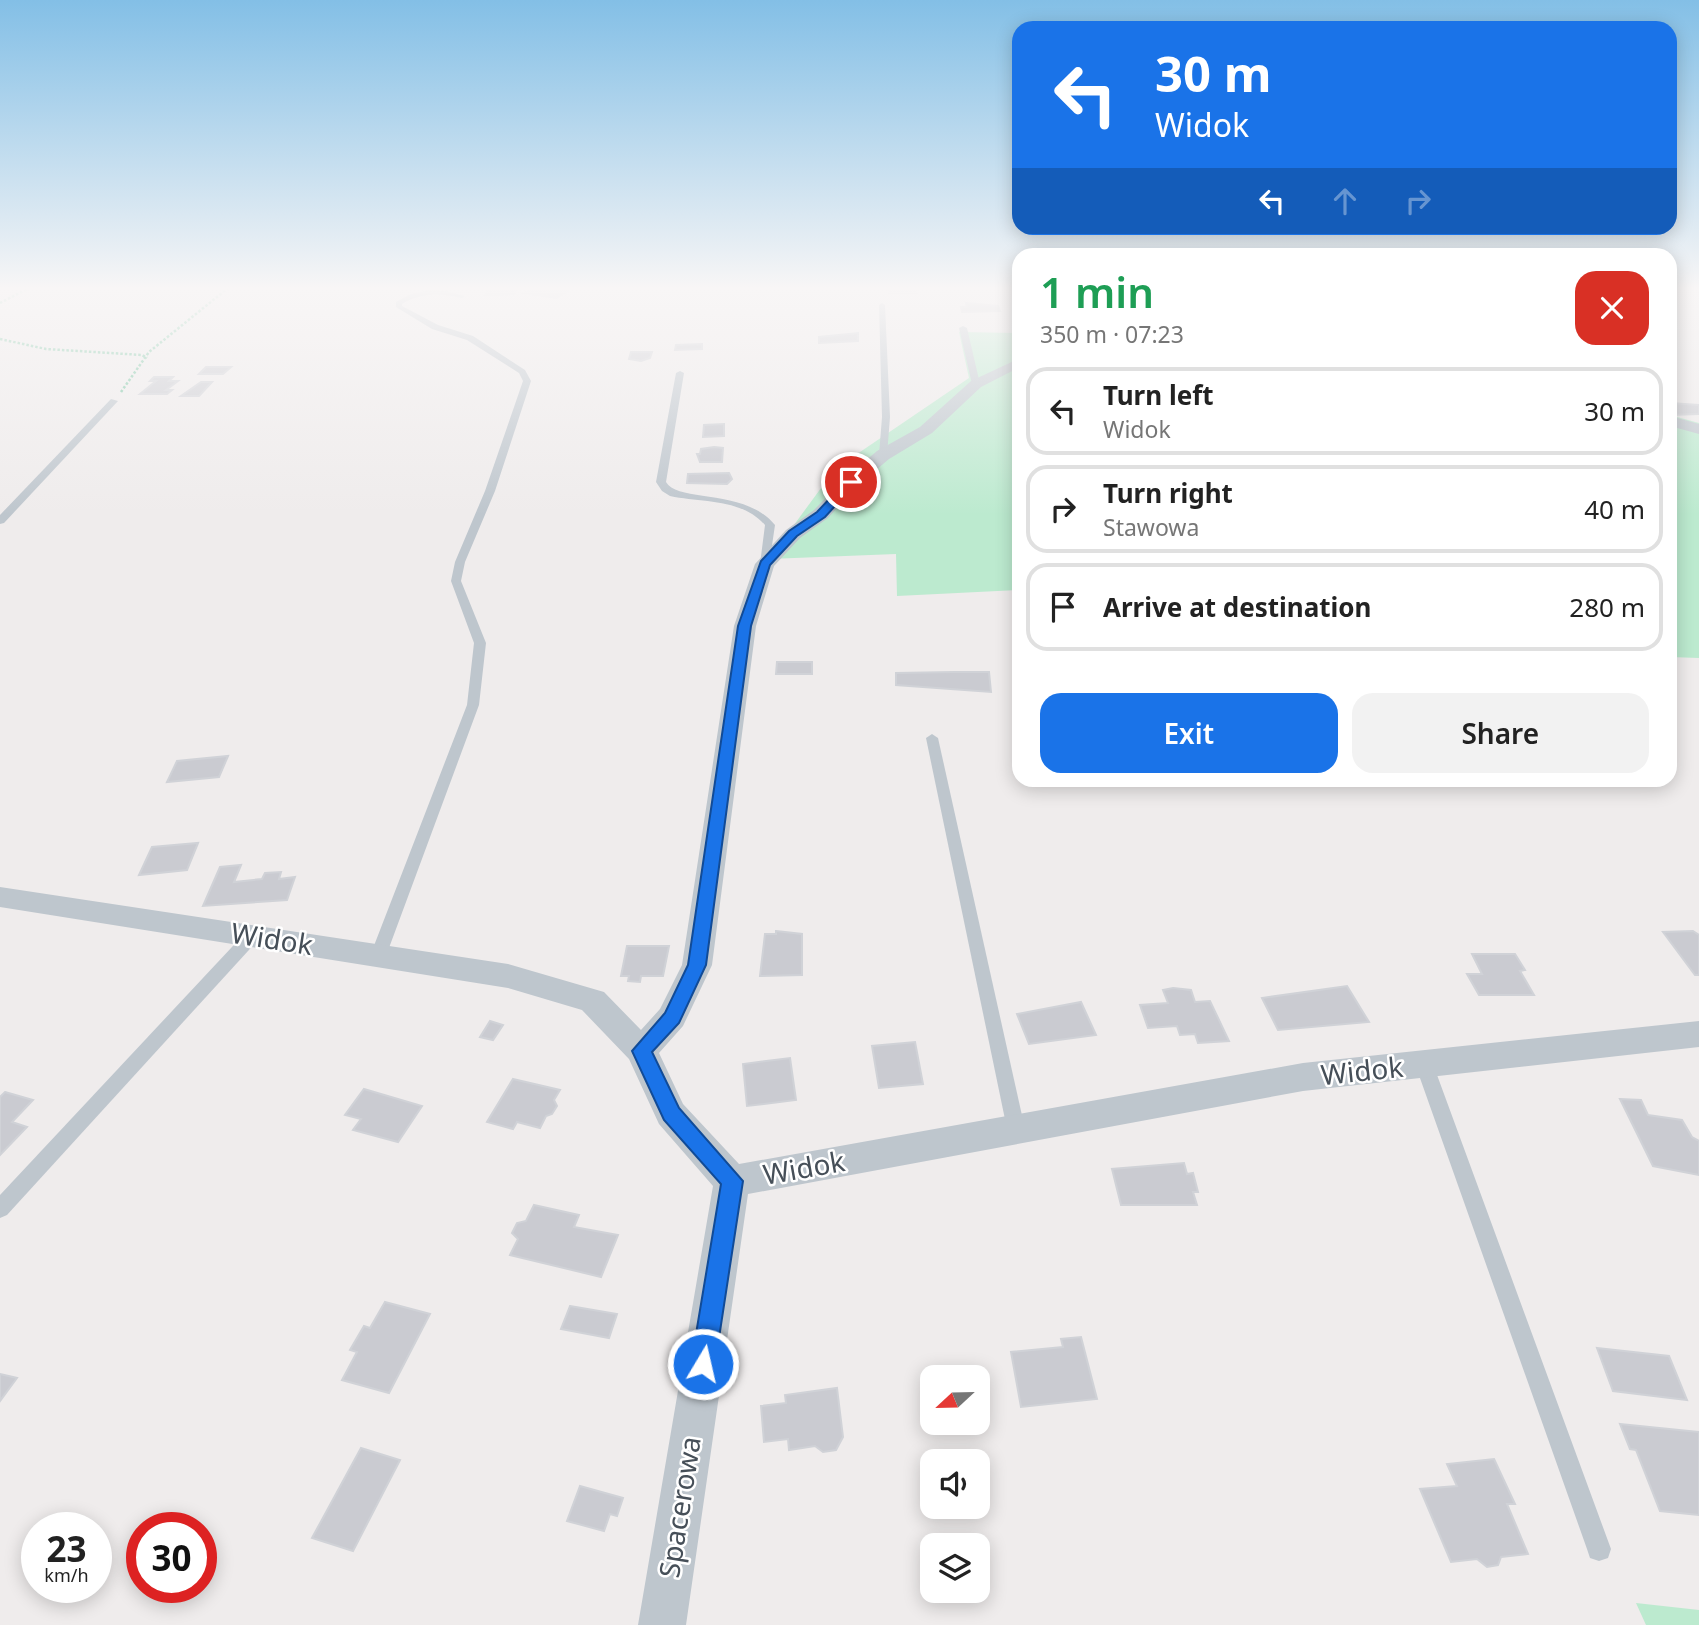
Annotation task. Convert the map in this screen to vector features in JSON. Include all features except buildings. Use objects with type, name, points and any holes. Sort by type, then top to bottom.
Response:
[{"type":"street","points":[[642,1051],[672,1017],[697,965],[745,626],[765,564],[793,534],[821,514],[851,482],[883,455],[926,430],[976,384],[1012,366]]},
{"type":"street","points":[[1677,423],[1699,429]]},
{"type":"street","name":"Widok","points":[[0,897],[508,976],[593,1001],[642,1051],[671,1114],[732,1181],[1303,1077],[1699,1034]]},
{"type":"street","name":"Spacerowa","points":[[662,1625],[732,1181]]},
{"type":"lane","points":[[377,956],[473,705],[480,643],[456,581],[460,562],[490,491],[527,381],[522,372],[510,364]]},
{"type":"lane","points":[[883,455],[886,417],[884,364]]},
{"type":"lane","points":[[971,364],[976,384]]},
{"type":"lane","points":[[680,373],[661,482],[664,489],[673,494],[753,509],[765,517],[771,525],[765,564]]},
{"type":"lane","points":[[0,522],[114,401]]},
{"type":"lane","points":[[932,738],[1016,1129]]},
{"type":"lane","points":[[0,1209],[252,936]]},
{"type":"lane","points":[[1424,1064],[1599,1549]]},
{"type":"path","points":[[114,401],[143,364]]},
{"type":"green space","points":[[966,364],[1012,364],[1012,590],[897,596],[896,554],[769,559],[835,469],[969,378]]},
{"type":"green space","points":[[1677,417],[1699,423],[1699,658],[1677,657]]},
{"type":"green space","points":[[1636,1603],[1699,1610],[1699,1625],[1646,1625]]},
{"type":"route","points":[[703,1364],[732,1181],[671,1114],[642,1051],[672,1017],[697,965],[723,766],[745,626],[765,564],[793,534],[821,514],[851,482]]}]
